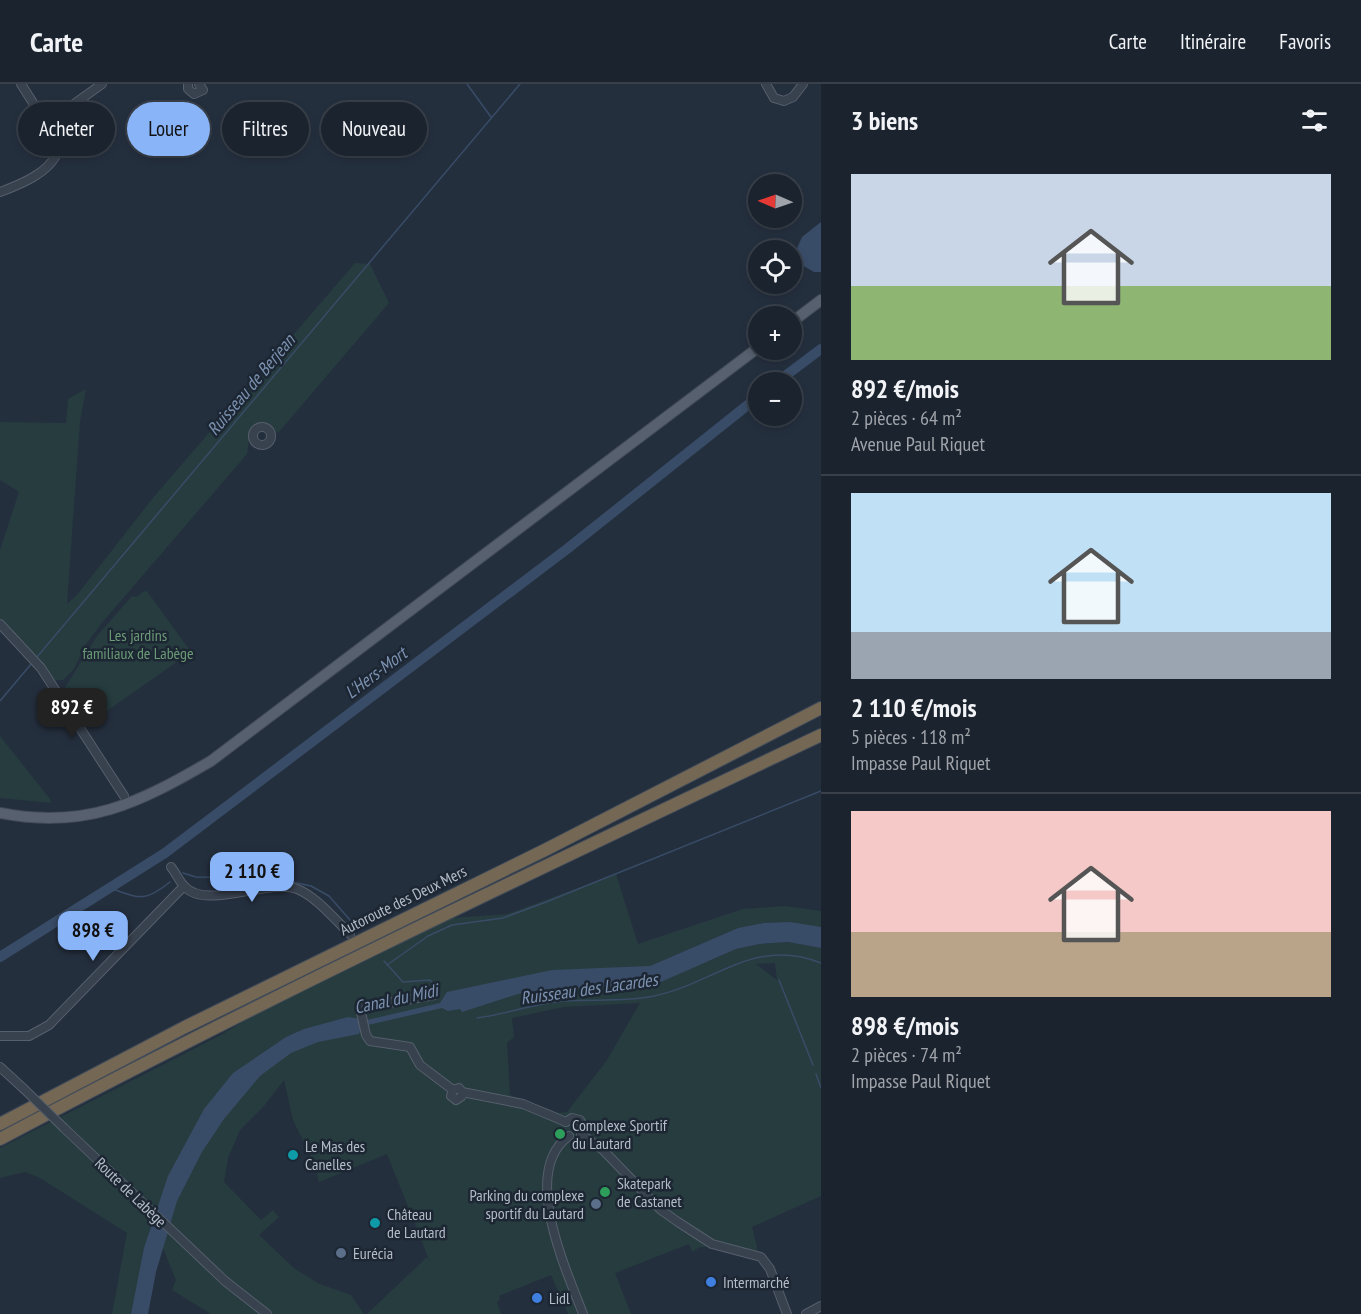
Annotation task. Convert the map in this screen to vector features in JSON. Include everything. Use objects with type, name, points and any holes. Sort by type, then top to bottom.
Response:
[{"type":"highway","name":"Autoroute des Deux Mers","points":[[0,1124],[195,1022],[547,849],[821,708]]},
{"type":"highway","name":"Autoroute des Deux Mers","points":[[0,1139],[262,1004],[553,860],[821,735]]},
{"type":"main road","points":[[802,314],[821,300]]},
{"type":"main road","points":[[0,813],[45,819],[92,816],[154,794],[211,761],[748,355]]},
{"type":"street","points":[[21,84],[32,102]]},
{"type":"street","points":[[77,102],[102,84]]},
{"type":"street","points":[[188,84],[188,89],[194,94],[203,90],[199,84]]},
{"type":"street","points":[[766,84],[774,98],[784,101],[793,97],[804,84]]},
{"type":"street","points":[[0,192],[30,179],[54,160],[54,156]]},
{"type":"street","points":[[0,624],[41,668],[124,796]]},
{"type":"street","points":[[171,867],[184,886],[210,895],[290,887],[304,892],[350,934]]},
{"type":"street","points":[[0,1036],[29,1036],[49,1025],[184,886]]},
{"type":"street","points":[[434,995],[360,1008],[364,1031],[374,1043],[410,1047],[420,1065],[458,1091],[523,1104],[566,1122]]},
{"type":"street","name":"Route de Labège","points":[[0,1067],[225,1281],[267,1314]]},
{"type":"street","points":[[569,1136],[564,1130],[566,1122],[572,1118],[580,1120],[583,1126],[581,1134]]},
{"type":"street","points":[[583,1314],[561,1251],[546,1196],[546,1182],[551,1160],[561,1142],[569,1136],[581,1134],[608,1155],[661,1210],[678,1222],[712,1244],[761,1257],[770,1269],[787,1314]]},
{"type":"street","points":[[806,1314],[821,1306]]},
{"type":"green space","points":[[355,263],[370,264],[389,303],[278,433],[262,424],[251,427],[247,454],[101,624],[86,644],[74,669],[63,680],[53,680],[0,622],[0,550],[19,492],[0,480],[0,422],[66,423],[68,399],[86,389],[80,421],[67,604],[77,595],[152,499]]},
{"type":"green space","name":"Les jardins familiaux de Labège","points":[[146,590],[191,652],[84,727],[80,726],[61,694],[97,636],[132,596],[136,597]]},
{"type":"green space","points":[[0,736],[50,799],[51,803],[0,798]]},
{"type":"green space","points":[[616,874],[638,944],[743,909],[785,906],[821,911],[821,927],[738,928],[650,966],[639,968],[709,961],[736,949],[760,944],[788,942],[821,948],[821,1196],[752,1227],[758,1251],[723,1245],[659,1213],[711,1247],[700,1247],[692,1252],[689,1244],[615,1273],[631,1314],[585,1314],[564,1250],[557,1252],[577,1314],[568,1314],[551,1275],[499,1296],[500,1300],[497,1302],[501,1314],[367,1314],[427,1257],[430,1262],[387,1154],[319,1182],[315,1165],[293,1120],[284,1080],[264,1106],[240,1130],[228,1158],[224,1182],[261,1220],[273,1210],[279,1217],[259,1235],[295,1269],[320,1284],[351,1295],[364,1314],[211,1314],[172,1290],[176,1280],[152,1222],[131,1314],[112,1314],[127,1233],[40,1178],[25,1172],[0,1178],[0,1148],[221,1035],[284,997],[361,963],[451,918],[507,914]],"holes":[[[775,963],[777,980],[756,964]],[[640,1003],[607,1060],[567,1112],[560,1113],[510,1095],[507,1043],[514,1037],[512,1018],[564,1007]]]},
{"type":"water","points":[[821,222],[821,272],[814,272],[802,265],[802,237]]},
{"type":"water","points":[[790,922],[821,927],[821,948],[788,942],[760,944],[736,949],[654,985],[549,989],[518,994],[462,1012],[460,1009],[448,1011],[442,1008],[368,1025],[361,1028],[359,1034],[318,1042],[291,1053],[260,1076],[224,1119],[202,1152],[177,1201],[156,1272],[148,1314],[131,1314],[144,1248],[168,1176],[204,1109],[233,1073],[286,1037],[304,1029],[348,1017],[367,1020],[440,1003],[447,992],[552,970],[650,966],[738,928],[764,923]]},
{"type":"waterway","points":[[467,84],[491,117]]},
{"type":"waterway","name":"Ruisseau de Berjean","points":[[37,657],[520,84]]},
{"type":"waterway","name":"L'Hers-Mort","points":[[790,372],[821,349]]},
{"type":"waterway","name":"L'Hers-Mort","points":[[0,957],[165,853],[567,549],[748,405]]},
{"type":"waterway","name":"Ruisseau de Berjean","points":[[0,701],[32,663]]},
{"type":"waterway","points":[[387,965],[428,936],[452,925],[503,918],[821,791]]},
{"type":"waterway","name":"Ruisseau des Lacardes","points":[[183,873],[196,877],[274,878],[311,886],[329,896],[357,928]]},
{"type":"waterway","name":"Ruisseau des Lacardes","points":[[110,888],[141,897],[154,893],[170,882]]},
{"type":"waterway","name":"Ruisseau des Lacardes","points":[[477,1018],[563,1001],[620,1000],[654,996],[755,958],[775,955],[797,956],[821,963]]},
{"type":"waterway","name":"Ruisseau des Lacardes","points":[[384,961],[403,982],[430,980],[436,987]]},
{"type":"waterway","name":"Ruisseau des Lacardes","points":[[779,980],[813,1065]]},
{"type":"waterway","name":"Ruisseau des Lacardes","points":[[816,1074],[821,1088]]},
{"type":"place","name":"Complexe Sportif du Lautard","points":[[560,1134]]},
{"type":"place","name":"Le Mas des Canelles","points":[[293,1155]]},
{"type":"place","name":"Skatepark de Castanet","points":[[605,1192]]},
{"type":"place","name":"Parking du complexe sportif du Lautard","points":[[596,1204]]},
{"type":"place","name":"Château de Lautard","points":[[375,1223]]},
{"type":"place","name":"Eurécia","points":[[341,1253]]},
{"type":"place","name":"Intermarché","points":[[711,1282]]},
{"type":"place","name":"Lidl","points":[[537,1298]]},
{"type":"water label","name":"Canal du Midi","points":[[396,999]]}]
